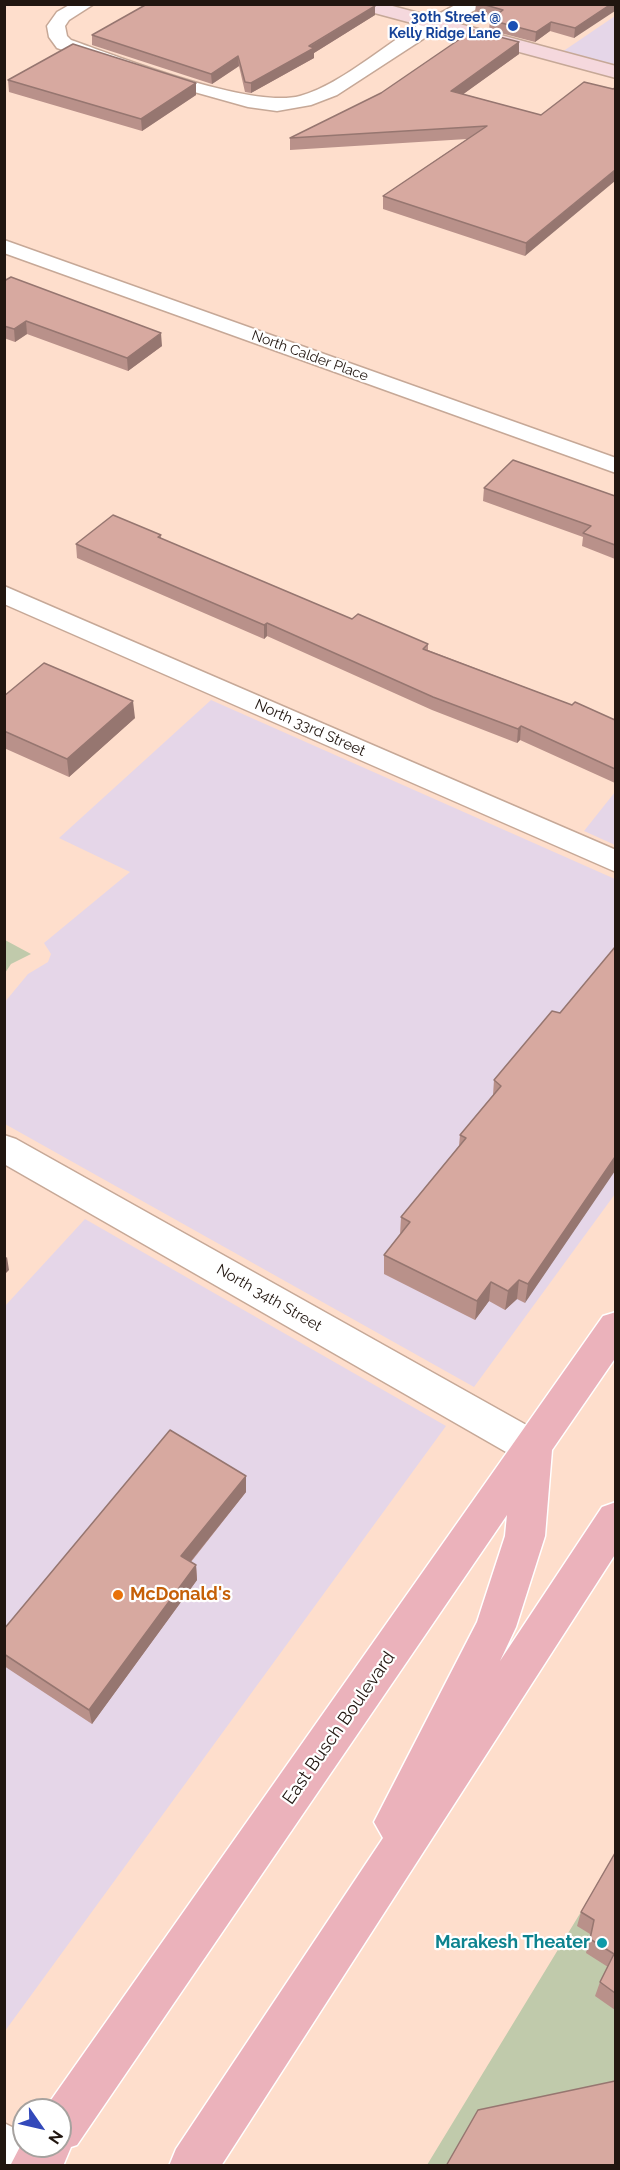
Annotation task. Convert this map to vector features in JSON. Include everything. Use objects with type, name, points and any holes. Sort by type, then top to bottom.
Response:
[{"type":"main road","name":"East Busch Boulevard","points":[[72,2111],[615,1327]]},
{"type":"main road","points":[[314,1981],[495,1627],[525,1536],[533,1448]]},
{"type":"main road","points":[[194,2166],[615,1519]]},
{"type":"street","points":[[85,4],[63,16],[56,26],[58,37],[64,44],[165,78],[248,101],[277,105],[304,101],[330,91],[433,24],[474,4]]},
{"type":"street","points":[[362,4],[615,72]]},
{"type":"street","name":"North Calder Place","points":[[4,246],[615,466]]},
{"type":"street","name":"North 33rd Street","points":[[4,594],[615,862]]},
{"type":"street","name":"North 34th Street","points":[[4,1148],[533,1448]]},
{"type":"street","points":[[4,2147],[28,2166]]},
{"type":"shaded area","points":[[615,16],[615,66],[562,52]]},
{"type":"shaded area","points":[[211,700],[615,879],[615,1194],[474,1387],[5,1124],[4,1003],[28,974],[48,962],[51,954],[44,943],[130,872],[59,838]]},
{"type":"shaded area","points":[[615,792],[615,845],[584,831]]},
{"type":"shaded area","points":[[85,1219],[446,1426],[5,2031],[5,1306]]},
{"type":"green space","points":[[5,940],[31,954],[11,964],[5,973]]},
{"type":"green space","points":[[615,1856],[615,2165],[427,2165]]},
{"type":"building","points":[[147,4],[371,4],[375,6],[309,46],[314,48],[251,83],[245,82],[238,56],[211,74],[92,35]]},
{"type":"building","points":[[482,4],[611,4],[575,28],[551,22],[536,32],[490,20],[503,10]]},
{"type":"building","points":[[473,30],[519,42],[451,91],[541,115],[584,82],[615,88],[615,170],[526,243],[383,196],[487,126],[290,138],[381,93]]},
{"type":"building","points":[[73,44],[196,83],[141,119],[8,80]]},
{"type":"building","points":[[11,277],[161,333],[127,358],[26,321],[14,329],[4,326],[4,281]]},
{"type":"building","points":[[513,460],[615,496],[615,545],[583,533],[591,526],[484,488]]},
{"type":"building","points":[[113,515],[161,535],[158,537],[352,619],[358,614],[428,644],[423,649],[572,705],[575,702],[615,720],[615,769],[521,726],[518,729],[433,697],[267,623],[264,625],[76,544]]},
{"type":"building","points":[[44,663],[133,701],[67,759],[4,731],[4,696]]},
{"type":"building","points":[[615,947],[615,1157],[528,1284],[519,1280],[508,1291],[491,1282],[477,1301],[384,1255],[410,1222],[401,1217],[466,1138],[460,1135],[501,1086],[494,1080],[552,1011],[560,1013]]},
{"type":"building","points":[[170,1430],[246,1476],[181,1556],[196,1565],[89,1710],[4,1654],[4,1629]]},
{"type":"building","name":"Marakesh Theater","points":[[615,1853],[615,1993],[600,1982],[614,1954],[590,1939],[594,1920],[581,1912]]},
{"type":"building","points":[[615,2081],[615,2166],[446,2166],[478,2110]]},
{"type":"place","name":"30th Street @ Kelly Ridge Lane","points":[[513,26]]},
{"type":"place","name":"McDonald's","points":[[118,1595]]},
{"type":"place","name":"Marakesh Theater","points":[[602,1943]]}]
